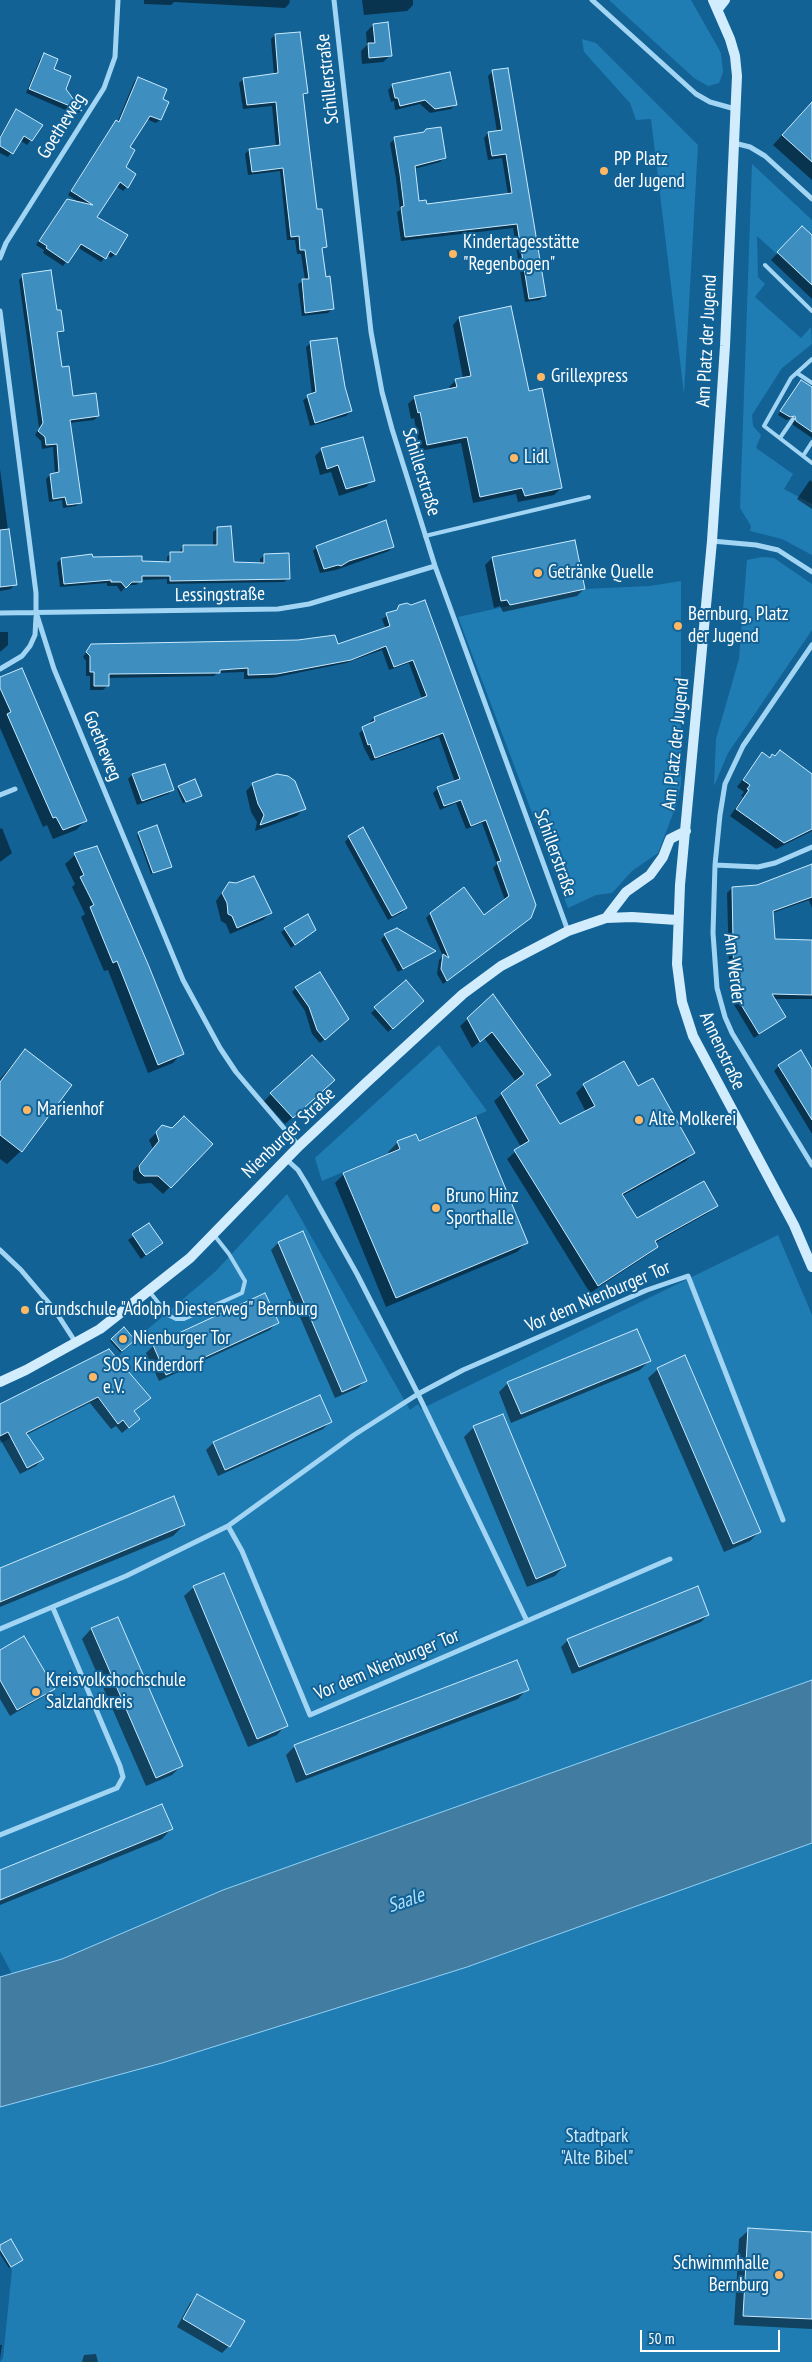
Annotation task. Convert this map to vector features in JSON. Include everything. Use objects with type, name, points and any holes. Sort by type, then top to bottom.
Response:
[{"type":"main road","points":[[715,4],[725,0]]},
{"type":"main road","name":"Am Platz der Jugend","points":[[678,920],[712,541],[725,346],[734,142],[735,56],[715,4]]},
{"type":"main road","points":[[606,918],[626,892],[650,876],[663,857],[670,840],[686,831]]},
{"type":"main road","name":"Nienburger Straße","points":[[0,1382],[100,1329],[190,1258],[299,1146],[463,994],[501,966],[568,931],[606,918],[632,917],[678,920]]},
{"type":"main road","name":"Annenstraße","points":[[678,920],[678,977],[682,1002],[693,1036],[794,1225],[812,1267]]},
{"type":"street","name":"Goetheweg","points":[[0,258],[6,243],[104,88],[114,57],[118,0]]},
{"type":"street","name":"Schillerstraße","points":[[334,0],[377,371],[392,429],[435,566],[568,931]]},
{"type":"street","points":[[592,0],[696,94],[710,102],[735,109]]},
{"type":"street","points":[[734,142],[750,147],[765,156],[812,199]]},
{"type":"street","name":"Goetheweg","points":[[0,311],[36,612],[54,669],[183,980],[220,1048],[236,1072],[299,1146]]},
{"type":"street","points":[[712,541],[756,545],[778,550],[812,572]]},
{"type":"street","name":"Lessingstraße","points":[[0,613],[278,609],[309,604],[435,566]]},
{"type":"street","points":[[0,669],[22,656],[30,646],[35,635],[36,612]]},
{"type":"street","name":"Am Werder","points":[[812,645],[742,746],[725,784],[715,865],[713,953],[717,988],[732,1033],[812,1165]]},
{"type":"street","points":[[0,795],[15,789]]},
{"type":"street","points":[[715,865],[758,868],[775,863],[812,847]]},
{"type":"street","points":[[286,1160],[298,1170],[310,1188],[418,1394],[527,1621]]},
{"type":"street","points":[[0,1250],[21,1270],[54,1309],[76,1343]]},
{"type":"street","name":"Vor dem Nienburger Tor","points":[[0,1629],[126,1576],[228,1526],[354,1435],[418,1394],[463,1370],[647,1290],[688,1276],[783,1520]]},
{"type":"street","name":"Vor dem Nienburger Tor","points":[[228,1526],[242,1551],[310,1715],[670,1559]]},
{"type":"street","points":[[0,1835],[117,1788],[123,1777],[117,1758],[53,1608]]},
{"type":"lane","points":[[765,265],[812,311]]},
{"type":"lane","points":[[812,359],[791,378],[764,426],[812,463]]},
{"type":"lane","points":[[797,373],[812,384]]},
{"type":"lane","points":[[780,438],[793,419]]},
{"type":"lane","points":[[802,456],[812,442]]},
{"type":"lane","points":[[426,536],[589,497]]},
{"type":"lane","points":[[149,1291],[168,1315],[176,1319],[184,1319],[242,1293],[245,1281],[229,1254],[213,1234]]},
{"type":"green space","points":[[609,0],[691,0],[721,53],[723,72],[719,83],[708,86],[694,78]]},
{"type":"green space","points":[[582,39],[596,43],[698,145],[684,394],[651,119],[636,120],[630,103],[584,52]]},
{"type":"green space","points":[[752,164],[812,220],[812,286],[757,236],[758,277],[765,284],[755,297],[801,338],[811,327],[812,344],[782,368],[752,415],[753,426],[761,435],[756,448],[793,474],[784,489],[812,504],[812,555],[782,539],[750,531],[751,526],[740,508]]},
{"type":"green space","points":[[762,557],[774,558],[812,584],[812,630],[728,753],[714,786],[716,739],[739,659],[747,560]]},
{"type":"green space","points":[[681,581],[681,784],[677,803],[658,853],[632,871],[612,893],[596,895],[568,908],[458,617],[585,589],[650,586]]},
{"type":"green space","points":[[439,1045],[487,1111],[322,1181],[315,1158]]},
{"type":"green space","points":[[287,1194],[410,1410],[418,1404],[421,1409],[778,1235],[812,1315],[812,1680],[223,1890],[62,1959],[12,1974],[0,1951],[0,1443],[92,1401],[99,1400],[118,1423],[123,1420],[129,1428],[140,1419],[134,1411],[151,1398],[117,1358],[135,1340],[216,1271]]},
{"type":"green space","name":"Stadtpark \"Alte Bibel\"","points":[[812,1843],[812,2362],[0,2362],[3,2358],[12,2270],[0,2252],[0,2107],[162,2063],[467,1967]]},
{"type":"water","name":"Saale","points":[[812,1680],[812,1843],[467,1967],[162,2063],[0,2107],[0,1977],[62,1959],[223,1890]]},
{"type":"building","points":[[388,22],[392,56],[369,58],[368,43],[375,43],[373,24]]},
{"type":"building","points":[[300,32],[308,93],[303,94],[311,161],[317,209],[322,209],[327,247],[322,248],[326,277],[330,276],[334,309],[305,313],[302,279],[309,279],[305,250],[300,250],[299,236],[291,237],[283,168],[252,172],[249,149],[280,145],[276,102],[247,105],[243,78],[278,73],[275,34]]},
{"type":"building","points":[[44,53],[58,59],[54,69],[71,76],[66,89],[82,111],[29,89]]},
{"type":"building","points":[[508,68],[546,296],[529,299],[517,224],[405,237],[401,207],[404,206],[394,137],[441,127],[446,158],[415,166],[419,201],[426,200],[427,204],[512,193],[506,154],[492,156],[488,132],[502,130],[492,70]]},
{"type":"building","points":[[450,72],[457,105],[435,109],[425,100],[400,106],[398,98],[395,98],[392,84]]},
{"type":"building","points":[[138,77],[167,89],[163,99],[169,102],[161,120],[150,116],[130,147],[135,150],[126,167],[136,174],[128,188],[120,182],[97,217],[128,235],[116,255],[110,251],[106,259],[81,244],[68,263],[39,241],[67,199],[93,205],[71,191],[116,120],[119,122]]},
{"type":"building","points":[[812,102],[812,162],[782,135]]},
{"type":"building","points":[[16,109],[43,125],[32,141],[24,136],[13,154],[0,146],[0,138]]},
{"type":"building","points":[[802,226],[812,235],[812,285],[777,252]]},
{"type":"building","points":[[51,270],[57,310],[61,310],[64,331],[57,332],[62,367],[69,366],[73,396],[96,393],[99,416],[70,420],[82,503],[67,505],[65,497],[53,499],[50,474],[59,472],[57,444],[46,445],[45,437],[38,431],[43,423],[22,274]]},
{"type":"building","name":"Lidl","points":[[511,306],[529,391],[542,388],[562,488],[525,496],[522,488],[480,497],[467,437],[427,445],[420,412],[418,413],[414,396],[457,387],[455,379],[471,376],[459,317]]},
{"type":"building","points":[[337,338],[345,387],[352,411],[315,423],[307,395],[316,392],[310,341]]},
{"type":"building","points":[[801,380],[812,387],[812,432],[796,421],[795,416],[790,417],[780,411]]},
{"type":"building","points":[[363,437],[375,481],[346,489],[338,465],[327,469],[321,448]]},
{"type":"building","points":[[386,520],[394,547],[349,561],[341,566],[338,565],[324,569],[316,546]]},
{"type":"building","points":[[231,526],[234,562],[264,563],[264,554],[289,553],[290,579],[170,581],[170,576],[142,576],[142,582],[132,582],[126,588],[121,582],[111,582],[111,580],[64,584],[61,558],[92,554],[93,557],[142,556],[142,561],[170,562],[170,552],[183,552],[183,545],[217,545],[217,527]]},
{"type":"building","points":[[9,529],[17,585],[0,587],[0,530]]},
{"type":"building","name":"Getränke Quelle","points":[[575,540],[585,589],[510,605],[507,600],[501,601],[492,557]]},
{"type":"building","points":[[425,600],[536,905],[531,918],[447,981],[441,969],[443,954],[449,958],[430,913],[464,887],[484,915],[509,896],[497,862],[501,861],[486,820],[471,826],[461,800],[444,806],[437,787],[460,779],[443,733],[375,758],[370,744],[368,745],[362,727],[375,721],[374,717],[427,696],[413,660],[394,667],[386,646],[351,660],[277,674],[248,675],[248,668],[220,670],[220,673],[109,674],[109,686],[94,686],[94,672],[90,672],[90,656],[86,652],[91,644],[298,640],[335,635],[338,644],[390,626],[386,613],[397,610],[399,605],[407,603],[411,605]]},
{"type":"building","points":[[22,668],[87,821],[63,830],[56,817],[53,818],[45,800],[7,714],[11,712],[0,688],[0,677]]},
{"type":"building","points":[[780,750],[812,774],[812,829],[784,843],[736,809],[749,790],[747,789],[750,785],[743,780],[762,752],[770,758],[772,754],[775,756]]},
{"type":"building","points":[[165,764],[174,790],[142,801],[132,774]]},
{"type":"building","points":[[277,774],[288,776],[295,781],[306,809],[260,825],[264,815],[258,804],[252,783]]},
{"type":"building","points":[[195,779],[202,796],[186,802],[178,786]]},
{"type":"building","points":[[157,825],[172,867],[153,873],[138,832]]},
{"type":"building","points":[[363,827],[407,908],[392,916],[348,836]]},
{"type":"building","points":[[97,846],[148,964],[184,1054],[158,1065],[117,961],[113,963],[90,907],[94,905],[80,877],[84,875],[74,853]]},
{"type":"building","points":[[812,864],[812,897],[773,911],[775,939],[812,940],[812,995],[772,994],[786,1017],[759,1034],[734,993],[732,887],[757,885]]},
{"type":"building","points":[[254,876],[272,913],[237,928],[232,916],[228,914],[227,903],[222,893],[229,882],[236,883]]},
{"type":"building","points":[[308,914],[316,930],[295,945],[284,928]]},
{"type":"building","points":[[397,928],[436,951],[403,969],[384,934]]},
{"type":"building","points":[[320,972],[349,1019],[325,1040],[317,1030],[309,1007],[295,987]]},
{"type":"building","points":[[406,980],[424,1001],[393,1029],[374,1007]]},
{"type":"building","points":[[493,994],[551,1075],[536,1085],[560,1124],[595,1106],[583,1084],[624,1061],[638,1086],[653,1078],[695,1153],[622,1194],[637,1218],[704,1181],[718,1206],[655,1241],[658,1247],[598,1286],[514,1150],[529,1141],[501,1093],[524,1074],[492,1032],[480,1042],[467,1018]]},
{"type":"building","name":"Marienhof","points":[[25,1049],[72,1085],[22,1152],[0,1135],[0,1082]]},
{"type":"building","points":[[801,1050],[812,1069],[812,1120],[778,1065]]},
{"type":"building","points":[[312,1055],[335,1080],[293,1118],[270,1093]]},
{"type":"building","points":[[184,1116],[213,1144],[171,1188],[158,1176],[144,1176],[140,1172],[139,1166],[159,1141],[156,1132],[162,1125],[172,1128]]},
{"type":"building","name":"Bruno Hinz Sporthalle","points":[[476,1117],[528,1243],[396,1298],[343,1173],[400,1149],[397,1141],[416,1134],[419,1141]]},
{"type":"building","points":[[149,1223],[163,1243],[146,1255],[132,1234]]},
{"type":"building","points":[[303,1231],[367,1381],[342,1392],[278,1242]]},
{"type":"building","points":[[265,1293],[279,1323],[166,1375],[153,1345]]},
{"type":"building","name":"Nienburger Tor","points":[[124,1327],[135,1340],[122,1351],[111,1339]]},
{"type":"building","points":[[637,1329],[651,1361],[521,1414],[507,1382]]},
{"type":"building","name":"SOS Kinderdorf e.V.","points":[[109,1349],[151,1398],[134,1411],[140,1419],[129,1428],[123,1420],[118,1424],[98,1397],[26,1433],[44,1459],[27,1468],[8,1432],[0,1436],[0,1404]]},
{"type":"building","points":[[685,1355],[761,1532],[733,1544],[657,1368]]},
{"type":"building","points":[[320,1395],[332,1422],[225,1470],[213,1442]]},
{"type":"building","points":[[503,1414],[566,1566],[536,1579],[473,1426]]},
{"type":"building","points":[[174,1496],[185,1525],[0,1602],[0,1568]]},
{"type":"building","points":[[224,1573],[288,1726],[257,1739],[193,1586]]},
{"type":"building","points":[[698,1586],[709,1615],[579,1667],[567,1639]]},
{"type":"building","points":[[118,1617],[183,1766],[156,1778],[91,1628]]},
{"type":"building","points":[[24,1636],[55,1689],[17,1710],[0,1680],[0,1650]]},
{"type":"building","points":[[517,1660],[529,1690],[306,1775],[294,1745]]},
{"type":"building","points":[[162,1804],[173,1829],[0,1900],[0,1870]]},
{"type":"building","name":"Schwimmhalle Bernburg","points":[[748,2228],[812,2232],[812,2319],[743,2316]]},
{"type":"building","points":[[11,2239],[23,2260],[11,2267],[0,2249],[0,2245]]},
{"type":"building","points":[[197,2294],[245,2321],[230,2347],[183,2319]]},
{"type":"place","name":"PP Platz der Jugend","points":[[604,171]]},
{"type":"place","name":"Kindertagesstätte \"Regenbogen\"","points":[[453,254]]},
{"type":"place","name":"Grillexpress","points":[[541,377]]},
{"type":"place","name":"Lidl","points":[[514,458]]},
{"type":"place","name":"Getränke Quelle","points":[[538,573]]},
{"type":"place","name":"Bernburg, Platz der Jugend","points":[[678,626]]},
{"type":"place","name":"Marienhof","points":[[27,1110]]},
{"type":"place","name":"Alte Molkerei","points":[[639,1120]]},
{"type":"place","name":"Bruno Hinz Sporthalle","points":[[436,1208]]},
{"type":"place","name":"Grundschule \"Adolph Diesterweg\" Bernburg","points":[[25,1310]]},
{"type":"place","name":"Nienburger Tor","points":[[123,1339]]},
{"type":"place","name":"SOS Kinderdorf e.V.","points":[[93,1377]]},
{"type":"place","name":"Kreisvolkshochschule Salzlandkreis","points":[[36,1692]]},
{"type":"place","name":"Schwimmhalle Bernburg","points":[[779,2275]]}]
